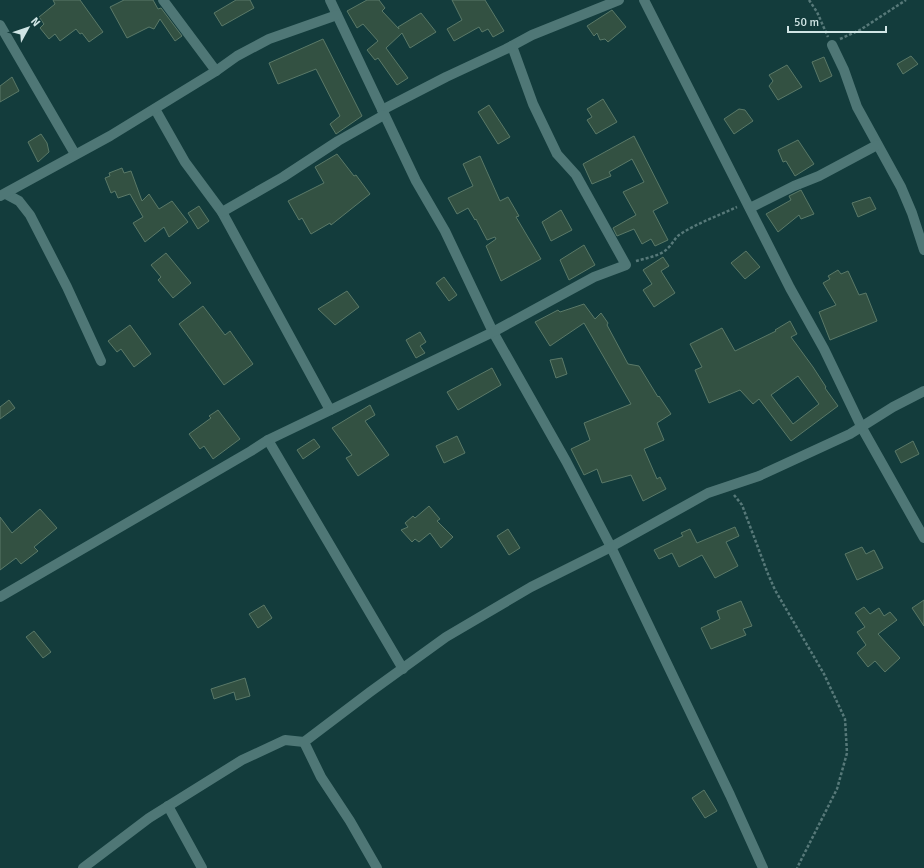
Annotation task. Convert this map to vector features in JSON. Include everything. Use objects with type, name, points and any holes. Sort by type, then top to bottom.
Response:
[{"type":"street","points":[[164,0],[216,71]]},
{"type":"street","points":[[330,0],[416,181],[461,263],[493,332],[566,461],[611,547],[730,795],[763,868]]},
{"type":"street","points":[[222,212],[283,177],[383,112],[532,35],[619,0]]},
{"type":"street","points":[[644,0],[790,288],[824,349],[862,428],[924,538]]},
{"type":"street","points":[[3,195],[110,136],[216,71],[237,56],[269,39],[337,15]]},
{"type":"street","points":[[0,25],[75,154]]},
{"type":"street","points":[[832,44],[844,70],[857,107],[901,187],[912,213],[924,250]]},
{"type":"street","points":[[0,597],[268,440],[493,332],[594,277],[626,264],[576,175],[557,154],[533,104],[512,46]]},
{"type":"street","points":[[154,109],[185,162],[222,212],[330,410]]},
{"type":"street","points":[[748,205],[819,176],[877,144]]},
{"type":"street","points":[[3,195],[20,201],[30,215],[70,293],[101,361]]},
{"type":"street","points":[[83,868],[149,818],[242,760],[285,740],[304,742],[452,633],[531,587],[611,547],[708,493],[766,473],[862,428],[893,407],[924,391]]},
{"type":"street","points":[[268,440],[402,669]]},
{"type":"street","points":[[304,742],[321,777],[350,821],[377,868]]},
{"type":"street","points":[[168,806],[202,868]]},
{"type":"path","points":[[809,0],[817,12],[832,44],[845,35],[860,30],[906,0]]},
{"type":"path","points":[[626,264],[663,252],[678,236],[697,225],[748,205]]},
{"type":"path","points":[[725,486],[736,496],[742,505],[775,590],[824,674],[845,719],[847,753],[837,789],[797,868]]},
{"type":"building","points":[[53,0],[80,0],[103,32],[89,42],[82,33],[80,34],[76,29],[60,41],[55,34],[49,39],[40,28],[44,24],[39,17],[55,4]]},
{"type":"building","points":[[124,0],[153,0],[158,9],[161,8],[182,36],[175,41],[160,19],[154,29],[149,27],[127,38],[110,7]]},
{"type":"building","points":[[236,0],[250,0],[254,8],[222,26],[214,13]]},
{"type":"building","points":[[367,0],[379,0],[385,8],[382,11],[399,29],[398,27],[421,13],[436,32],[410,48],[402,33],[386,48],[408,78],[397,85],[378,58],[375,60],[367,50],[378,41],[363,24],[357,28],[347,11]]},
{"type":"building","points":[[452,0],[485,0],[504,31],[493,37],[488,29],[482,32],[479,27],[454,41],[447,29],[462,20]]},
{"type":"building","points":[[612,10],[626,27],[608,42],[605,39],[600,40],[597,33],[594,36],[587,26]]},
{"type":"building","points":[[323,39],[362,116],[336,134],[330,124],[340,116],[316,69],[278,84],[269,63]]},
{"type":"building","points":[[911,56],[918,64],[903,74],[897,64]]},
{"type":"building","points":[[824,57],[832,76],[820,82],[812,62]]},
{"type":"building","points":[[787,65],[802,87],[778,100],[769,86],[773,81],[769,75]]},
{"type":"building","points":[[12,77],[19,91],[0,102],[0,86]]},
{"type":"building","points":[[603,99],[617,122],[596,134],[587,120],[592,117],[587,109]]},
{"type":"building","points":[[489,105],[510,137],[498,144],[478,112]]},
{"type":"building","points":[[739,109],[745,110],[753,121],[734,134],[724,119]]},
{"type":"building","points":[[41,134],[47,143],[49,152],[38,162],[28,142]]},
{"type":"building","points":[[634,136],[668,203],[653,211],[668,240],[655,246],[651,239],[642,244],[634,229],[617,236],[613,228],[636,215],[623,192],[644,182],[632,159],[609,172],[611,176],[592,184],[583,164]]},
{"type":"building","points":[[798,140],[814,164],[795,176],[786,161],[783,162],[778,150]]},
{"type":"building","points":[[337,154],[354,176],[356,175],[370,194],[331,225],[330,223],[311,234],[302,218],[299,220],[288,201],[324,183],[315,167]]},
{"type":"building","points":[[480,156],[500,201],[508,197],[519,216],[516,217],[541,259],[501,281],[486,246],[496,239],[495,237],[487,240],[476,219],[475,220],[468,208],[457,214],[448,198],[473,186],[463,164]]},
{"type":"building","points":[[122,168],[124,173],[131,171],[142,201],[149,194],[159,209],[172,201],[188,222],[169,237],[164,227],[145,242],[133,223],[143,217],[130,194],[118,198],[115,191],[111,193],[105,178],[110,176],[109,173]]},
{"type":"building","points":[[801,190],[814,214],[801,219],[799,215],[778,232],[766,214],[791,200],[789,196]]},
{"type":"building","points":[[870,197],[876,209],[858,217],[852,203]]},
{"type":"building","points":[[199,206],[209,221],[198,229],[188,213]]},
{"type":"building","points":[[561,210],[572,230],[551,241],[542,222]]},
{"type":"building","points":[[584,245],[595,265],[569,280],[560,260]]},
{"type":"building","points":[[746,251],[760,267],[745,279],[731,263]]},
{"type":"building","points":[[166,253],[191,283],[173,298],[158,280],[161,277],[151,265]]},
{"type":"building","points":[[663,257],[669,266],[661,271],[675,293],[654,307],[643,290],[652,284],[643,270]]},
{"type":"building","points":[[838,270],[841,274],[848,271],[859,295],[866,293],[877,321],[830,340],[819,312],[836,305],[823,283],[830,279],[828,276]]},
{"type":"building","points":[[444,277],[457,295],[449,301],[436,283]]},
{"type":"building","points":[[347,291],[359,307],[335,325],[318,309]]},
{"type":"building","points":[[584,304],[595,319],[601,313],[608,323],[607,325],[628,364],[639,366],[658,397],[659,396],[671,414],[657,423],[664,440],[644,449],[657,479],[660,477],[666,489],[643,501],[631,475],[602,483],[597,469],[584,475],[571,449],[590,440],[584,423],[631,404],[584,323],[550,346],[535,322],[558,310],[560,312]]},
{"type":"building","points":[[203,306],[225,335],[230,331],[253,364],[224,385],[179,324]]},
{"type":"building","points":[[790,321],[797,334],[791,337],[813,367],[826,387],[825,388],[838,406],[791,441],[759,399],[753,404],[740,390],[709,403],[695,370],[702,367],[690,344],[722,328],[735,351],[776,331],[775,330]],"holes":[[[798,376],[819,404],[793,424],[771,395]]]},
{"type":"building","points":[[130,325],[151,354],[134,367],[121,349],[117,352],[108,341]]},
{"type":"building","points":[[420,332],[426,342],[420,346],[425,353],[416,358],[406,340]]},
{"type":"building","points":[[562,358],[567,374],[556,378],[550,360]]},
{"type":"building","points":[[492,368],[501,385],[458,410],[447,392]]},
{"type":"building","points":[[9,400],[15,408],[0,419],[0,407]]},
{"type":"building","points":[[370,405],[375,415],[365,421],[389,455],[358,476],[346,458],[352,455],[332,428]]},
{"type":"building","points":[[218,410],[240,439],[213,459],[204,446],[200,449],[189,434],[211,418],[209,416]]},
{"type":"building","points":[[457,436],[465,453],[444,463],[436,446]]},
{"type":"building","points":[[314,439],[320,447],[303,459],[297,450]]},
{"type":"building","points":[[913,441],[919,454],[901,463],[895,451]]},
{"type":"building","points":[[429,506],[440,519],[437,521],[453,537],[441,548],[430,533],[419,542],[415,539],[412,542],[401,530],[408,527],[405,523],[413,516],[415,518]]},
{"type":"building","points":[[40,509],[57,528],[34,547],[38,551],[21,564],[16,558],[0,570],[0,517],[12,533]]},
{"type":"building","points":[[735,527],[739,536],[726,542],[738,566],[715,578],[702,555],[679,567],[672,553],[659,559],[654,550],[683,536],[681,533],[690,529],[697,543]]},
{"type":"building","points":[[508,529],[520,548],[509,555],[497,536]]},
{"type":"building","points":[[862,547],[866,554],[874,550],[883,568],[857,580],[845,554]]},
{"type":"building","points":[[924,600],[924,626],[912,608]]},
{"type":"building","points":[[741,601],[752,626],[743,629],[746,635],[711,649],[701,628],[720,619],[717,611]]},
{"type":"building","points":[[264,605],[272,618],[258,628],[249,614]]},
{"type":"building","points":[[864,607],[870,614],[879,608],[884,616],[890,612],[897,620],[878,634],[900,658],[885,672],[875,661],[868,667],[857,653],[866,645],[857,632],[865,627],[855,613]]},
{"type":"building","points":[[34,631],[51,652],[43,658],[26,637]]},
{"type":"building","points":[[245,678],[250,696],[236,700],[234,692],[214,699],[211,689]]},
{"type":"building","points":[[704,790],[717,811],[705,818],[692,798]]}]
